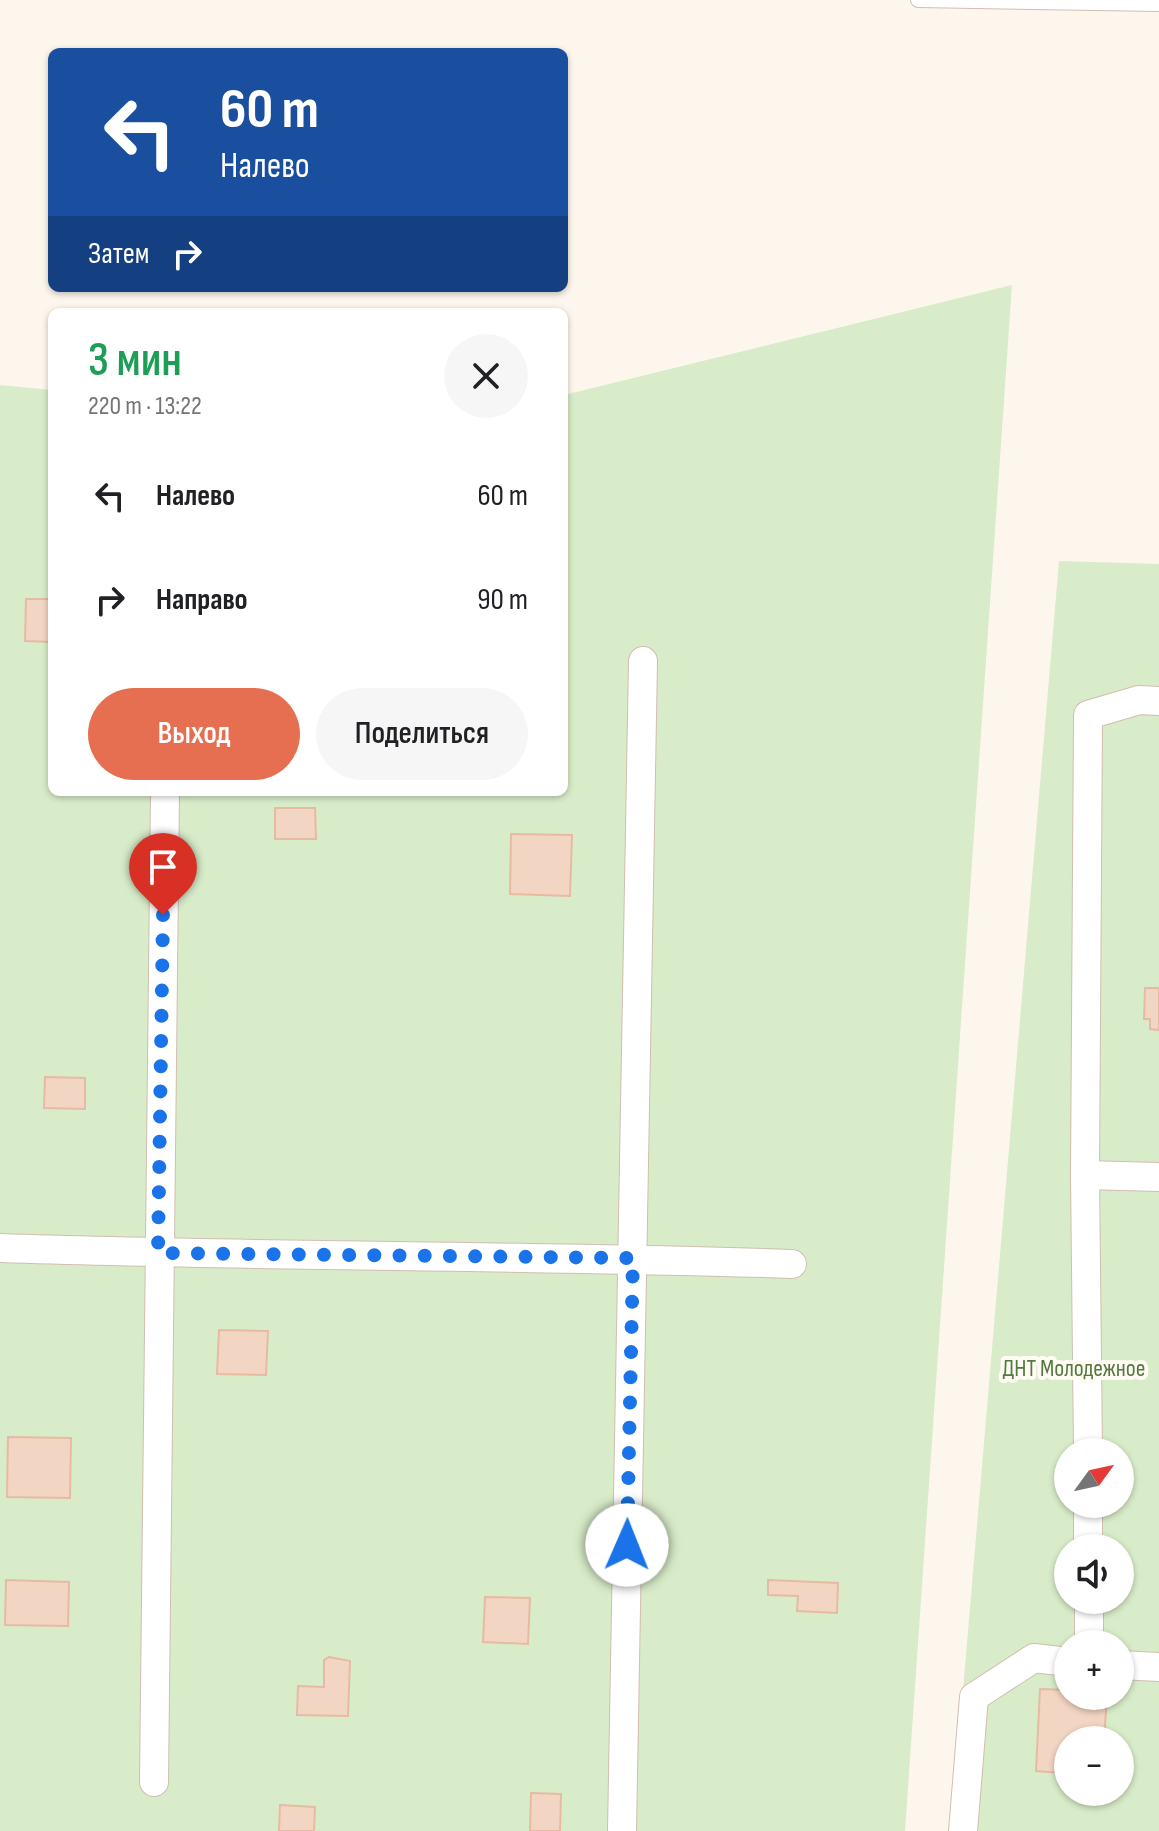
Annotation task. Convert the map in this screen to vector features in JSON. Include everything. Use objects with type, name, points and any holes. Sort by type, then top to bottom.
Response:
[{"type":"street","points":[[622,1831],[643,661]]},
{"type":"street","points":[[1088,1438],[1085,1175],[1088,715],[1139,700],[1159,701]]},
{"type":"street","points":[[154,1782],[165,796]]},
{"type":"street","points":[[1085,1175],[1159,1177]]},
{"type":"street","points":[[0,1248],[158,1253],[633,1258],[792,1264]]},
{"type":"street","points":[[963,1831],[974,1697],[1034,1658],[1054,1660]]},
{"type":"street","points":[[1134,1666],[1159,1667]]},
{"type":"lane","points":[[918,0],[1159,4]]},
{"type":"green space","points":[[1012,285],[905,1831],[0,1831],[0,385],[48,390],[48,796],[568,796],[568,394]]},
{"type":"green space","name":"ДНТ Молодежное","points":[[1059,561],[1159,564],[1159,1831],[951,1831]]},
{"type":"building","points":[[26,599],[48,599],[48,642],[25,641]]},
{"type":"building","points":[[275,808],[315,808],[316,839],[275,839]]},
{"type":"building","points":[[511,834],[572,835],[570,896],[510,894]]},
{"type":"building","points":[[1145,988],[1159,988],[1159,1030],[1150,1029],[1150,1019],[1144,1019]]},
{"type":"building","points":[[45,1077],[85,1078],[85,1109],[44,1108]]},
{"type":"building","points":[[219,1330],[268,1331],[266,1375],[217,1374]]},
{"type":"building","points":[[8,1437],[71,1438],[70,1498],[7,1497]]},
{"type":"building","points":[[6,1580],[69,1582],[68,1626],[5,1625]]},
{"type":"building","points":[[768,1580],[838,1583],[837,1613],[797,1611],[798,1596],[768,1595]]},
{"type":"building","points":[[485,1597],[530,1598],[528,1644],[483,1642]]},
{"type":"building","points":[[329,1657],[350,1661],[348,1716],[297,1715],[298,1686],[324,1687],[324,1660]]},
{"type":"building","points":[[1040,1689],[1054,1690],[1054,1710],[1106,1710],[1105,1726],[1054,1726],[1054,1772],[1036,1771]]},
{"type":"building","points":[[531,1793],[561,1794],[560,1831],[530,1831]]},
{"type":"building","points":[[280,1805],[315,1807],[314,1831],[279,1831]]},
{"type":"route","points":[[163,915],[158,1253],[633,1258],[627,1545]]}]
